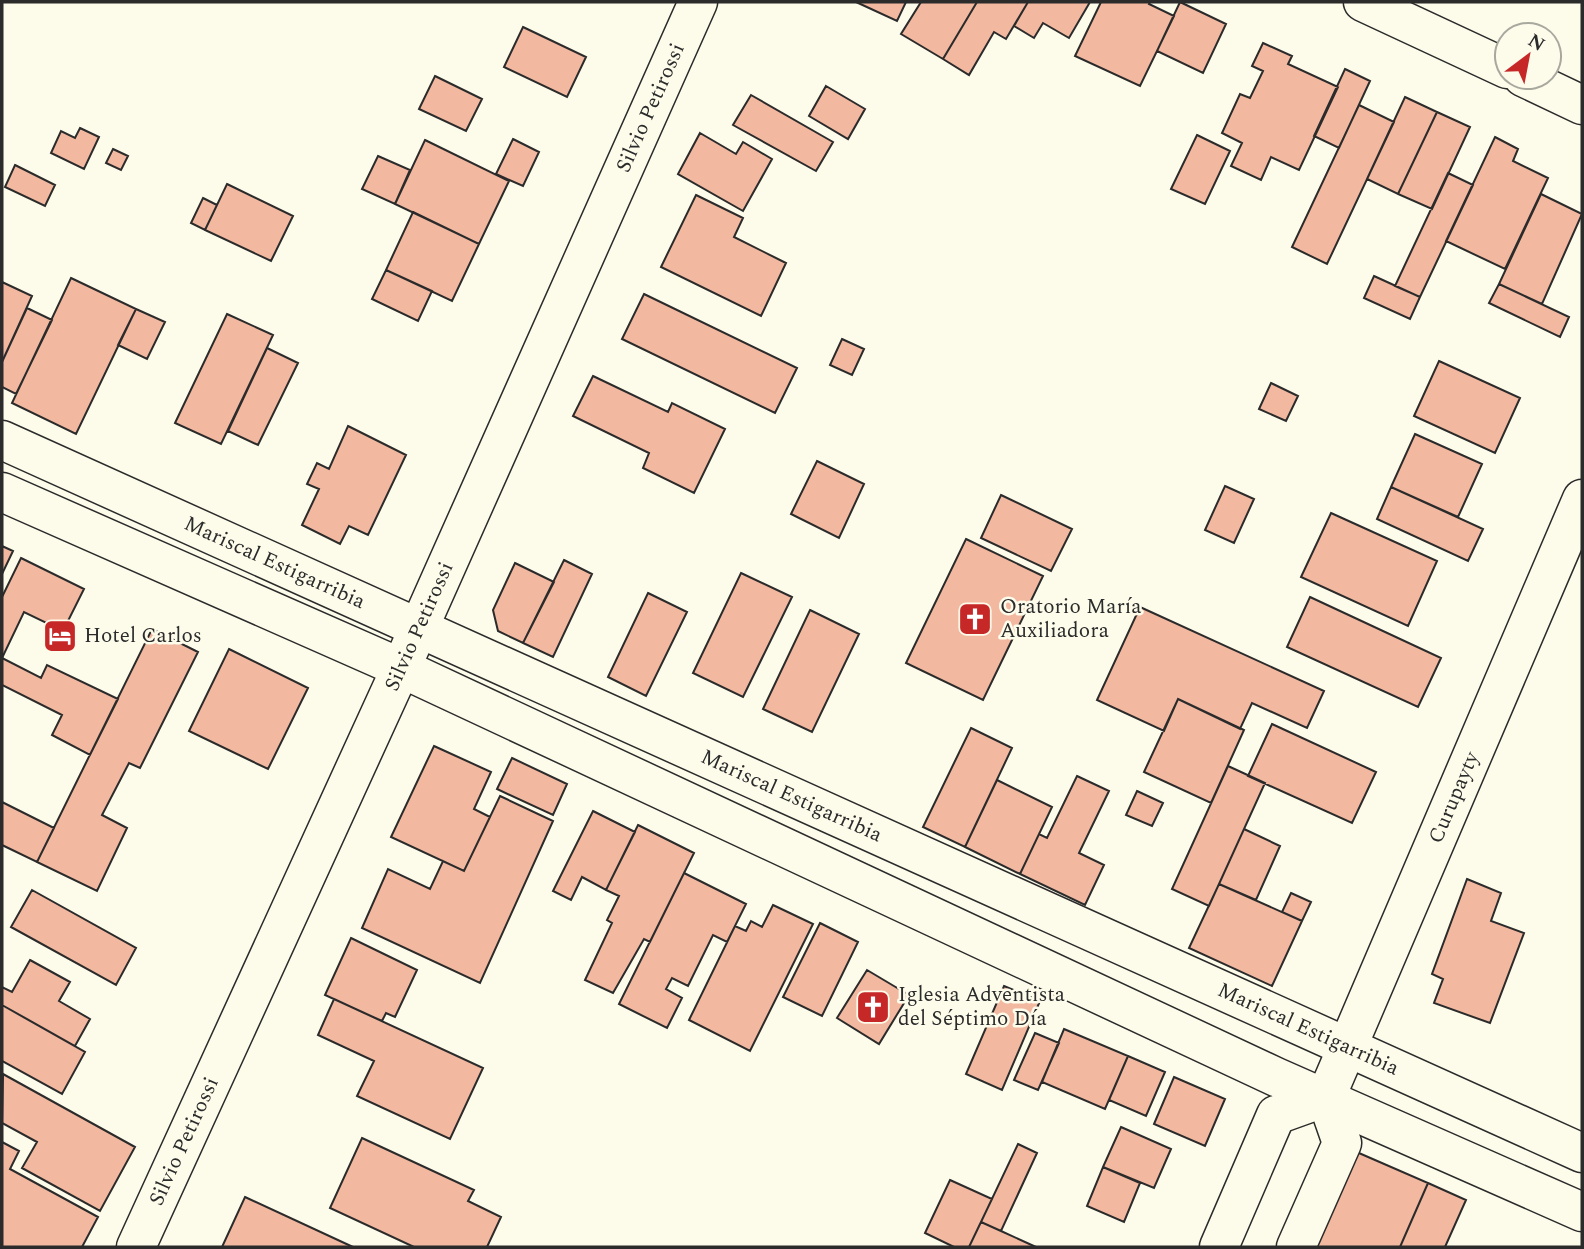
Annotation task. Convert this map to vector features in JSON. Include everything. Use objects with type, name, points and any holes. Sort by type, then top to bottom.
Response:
[{"type":"street","name":"Silvio Petirossi","points":[[136,1247],[401,668],[698,2]]},
{"type":"street","points":[[1363,2],[1493,62]]},
{"type":"street","points":[[1552,91],[1582,105]]},
{"type":"street","name":"Mariscal Estigarribia","points":[[2,440],[1582,1153]]},
{"type":"street","points":[[2,492],[401,668],[1326,1097],[1582,1212]]},
{"type":"street","name":"Curupayty","points":[[1326,1097],[1582,499]]},
{"type":"street","points":[[1219,1247],[1276,1115],[1326,1097]]},
{"type":"street","points":[[1296,1247],[1342,1143],[1326,1097]]},
{"type":"building","points":[[856,2],[906,2],[897,21]]},
{"type":"building","points":[[921,2],[977,2],[943,59],[901,34]]},
{"type":"building","points":[[977,2],[1028,2],[1006,39],[994,32],[969,75],[943,59]]},
{"type":"building","points":[[1028,2],[1090,2],[1069,38],[1043,23],[1034,38],[1014,26]]},
{"type":"building","points":[[1101,2],[1150,2],[1149,4],[1174,16],[1140,86],[1075,56]]},
{"type":"building","points":[[1180,2],[1226,24],[1203,73],[1157,51]]},
{"type":"building","points":[[523,27],[586,57],[567,97],[504,67]]},
{"type":"building","points":[[1263,43],[1292,56],[1288,64],[1338,87],[1299,170],[1271,157],[1261,180],[1231,166],[1242,143],[1222,133],[1240,94],[1250,98],[1263,71],[1252,66]]},
{"type":"building","points":[[1345,69],[1370,81],[1339,148],[1314,136]]},
{"type":"building","points":[[435,76],[482,99],[466,131],[419,109]]},
{"type":"building","points":[[826,86],[865,109],[848,139],[809,116]]},
{"type":"building","points":[[751,95],[833,142],[816,171],[733,125]]},
{"type":"building","points":[[1405,97],[1437,112],[1398,194],[1367,179]]},
{"type":"building","points":[[1359,105],[1394,122],[1327,264],[1292,247]]},
{"type":"building","points":[[1437,112],[1470,127],[1432,209],[1398,194]]},
{"type":"building","points":[[80,128],[99,137],[84,169],[51,153],[61,131],[75,138]]},
{"type":"building","points":[[700,133],[736,154],[743,142],[772,159],[743,211],[678,174]]},
{"type":"building","points":[[1197,135],[1230,151],[1205,204],[1171,189]]},
{"type":"building","points":[[1495,137],[1518,149],[1513,161],[1548,178],[1505,269],[1446,241]]},
{"type":"building","points":[[513,139],[539,152],[523,186],[496,174]]},
{"type":"building","points":[[425,140],[509,181],[479,244],[395,204]]},
{"type":"building","points":[[113,149],[128,156],[121,170],[106,163]]},
{"type":"building","points":[[378,156],[410,170],[395,204],[362,189]]},
{"type":"building","points":[[15,165],[55,185],[45,206],[5,187]]},
{"type":"building","points":[[1448,173],[1473,185],[1420,297],[1395,286]]},
{"type":"building","points":[[227,184],[293,216],[271,261],[205,230]]},
{"type":"building","points":[[1541,194],[1582,214],[1542,304],[1499,284]]},
{"type":"building","points":[[696,195],[743,218],[734,237],[786,263],[761,316],[661,267]]},
{"type":"building","points":[[203,198],[217,205],[205,230],[191,223]]},
{"type":"building","points":[[413,212],[479,244],[452,301],[386,270]]},
{"type":"building","points":[[386,270],[432,291],[418,321],[372,299]]},
{"type":"building","points":[[1374,276],[1420,297],[1410,319],[1364,298]]},
{"type":"building","points":[[71,278],[136,309],[76,434],[12,403]]},
{"type":"building","points":[[2,282],[32,296],[2,362]]},
{"type":"building","points":[[1499,284],[1569,317],[1560,337],[1489,303]]},
{"type":"building","points":[[644,294],[797,368],[775,413],[622,339]]},
{"type":"building","points":[[27,308],[52,320],[16,394],[2,387],[2,362]]},
{"type":"building","points":[[136,309],[165,322],[147,359],[118,345]]},
{"type":"building","points":[[227,314],[273,335],[221,444],[175,423]]},
{"type":"building","points":[[842,339],[864,349],[852,375],[830,365]]},
{"type":"building","points":[[267,348],[298,363],[258,445],[228,431]]},
{"type":"building","points":[[1439,361],[1520,398],[1495,453],[1414,416]]},
{"type":"building","points":[[593,376],[668,412],[672,403],[725,429],[694,493],[643,468],[649,453],[573,416]]},
{"type":"building","points":[[1271,383],[1298,396],[1286,421],[1259,409]]},
{"type":"building","points":[[348,426],[406,455],[368,535],[349,526],[340,544],[302,525],[319,489],[307,484],[317,463],[329,469]]},
{"type":"building","points":[[1415,434],[1482,464],[1458,517],[1391,487]]},
{"type":"building","points":[[817,461],[864,484],[839,538],[791,514]]},
{"type":"building","points":[[1225,486],[1254,499],[1234,543],[1205,530]]},
{"type":"building","points":[[1391,487],[1483,529],[1468,561],[1377,519]]},
{"type":"building","points":[[1001,495],[1072,529],[1051,571],[981,538]]},
{"type":"building","points":[[1331,513],[1437,561],[1408,626],[1301,577]]},
{"type":"building","name":"Oratorio María Auxiliadora","points":[[966,539],[1043,576],[983,700],[906,663]]},
{"type":"building","points":[[2,546],[13,551],[2,574]]},
{"type":"building","points":[[21,558],[84,589],[63,631],[24,612],[2,658],[2,597]]},
{"type":"building","points":[[564,560],[592,574],[553,657],[523,643]]},
{"type":"building","points":[[515,563],[554,582],[523,643],[498,631],[493,610]]},
{"type":"building","points":[[741,573],[792,597],[743,697],[693,673]]},
{"type":"building","points":[[648,593],[687,612],[646,696],[608,677]]},
{"type":"building","points":[[1310,597],[1441,658],[1418,707],[1287,647]]},
{"type":"building","points":[[1140,607],[1324,691],[1307,728],[1252,703],[1240,729],[1178,699],[1164,731],[1097,700]]},
{"type":"building","points":[[810,610],[859,634],[812,732],[763,709]]},
{"type":"building","points":[[152,629],[198,652],[140,768],[129,763],[102,815],[127,828],[97,891],[37,862]]},
{"type":"building","points":[[229,649],[308,688],[268,769],[189,731]]},
{"type":"building","points":[[2,658],[41,678],[47,665],[118,699],[90,755],[52,735],[62,715],[2,685]]},
{"type":"building","points":[[1178,699],[1244,730],[1211,803],[1144,772]]},
{"type":"building","points":[[1272,724],[1376,772],[1352,823],[1248,776]]},
{"type":"building","points":[[971,728],[1012,748],[965,847],[923,827]]},
{"type":"building","points":[[434,746],[491,772],[474,809],[490,817],[464,871],[391,837]]},
{"type":"building","points":[[512,758],[567,784],[553,815],[497,789]]},
{"type":"building","points":[[1228,766],[1265,783],[1209,906],[1172,889]]},
{"type":"building","points":[[1077,776],[1109,791],[1079,853],[1104,865],[1085,905],[1020,874],[1039,834],[1047,838]]},
{"type":"building","points":[[997,780],[1052,807],[1020,874],[965,847]]},
{"type":"building","points":[[1137,791],[1163,803],[1152,826],[1126,815]]},
{"type":"building","points":[[500,796],[553,821],[480,983],[362,928],[388,869],[430,889],[443,861],[464,871]]},
{"type":"building","points":[[2,802],[54,828],[37,862],[2,845]]},
{"type":"building","points":[[593,811],[635,832],[606,890],[582,877],[571,900],[553,891]]},
{"type":"building","points":[[638,825],[694,853],[650,942],[644,939],[613,993],[585,980],[612,923],[607,920],[619,896],[606,890]]},
{"type":"building","points":[[1244,829],[1280,846],[1256,900],[1219,884]]},
{"type":"building","points":[[684,873],[746,904],[727,942],[713,935],[688,986],[672,978],[666,989],[682,998],[667,1028],[619,1004]]},
{"type":"building","points":[[1467,879],[1501,893],[1491,921],[1524,933],[1490,1023],[1434,1003],[1443,979],[1432,974]]},
{"type":"building","points":[[1219,884],[1302,921],[1272,986],[1189,948]]},
{"type":"building","points":[[32,890],[136,948],[116,985],[11,927]]},
{"type":"building","points":[[1291,893],[1311,902],[1302,921],[1282,912]]},
{"type":"building","points":[[773,905],[813,924],[750,1051],[689,1020],[735,926],[746,931],[751,921],[762,927]]},
{"type":"building","points":[[820,923],[858,942],[822,1016],[783,997]]},
{"type":"building","points":[[351,938],[417,970],[395,1017],[386,1013],[382,1021],[325,995]]},
{"type":"building","points":[[30,960],[70,982],[59,1001],[90,1019],[75,1046],[2,1005],[2,987],[12,992]]},
{"type":"building","name":"Iglesia Adventista del Séptimo Día","points":[[867,970],[909,995],[879,1044],[837,1018]]},
{"type":"building","points":[[1004,986],[1040,1001],[1002,1090],[966,1074]]},
{"type":"building","points":[[334,999],[483,1068],[450,1139],[357,1096],[374,1061],[318,1035]]},
{"type":"building","points":[[2,1005],[85,1052],[62,1094],[2,1061]]},
{"type":"building","points":[[1064,1029],[1128,1056],[1105,1109],[1042,1082]]},
{"type":"building","points":[[1035,1033],[1059,1043],[1038,1090],[1014,1080]]},
{"type":"building","points":[[1128,1056],[1165,1072],[1146,1116],[1109,1100]]},
{"type":"building","points":[[3,1074],[135,1147],[100,1211],[22,1168],[37,1142],[2,1123]]},
{"type":"building","points":[[1174,1077],[1225,1099],[1205,1146],[1154,1124]]},
{"type":"building","points":[[1121,1127],[1171,1149],[1154,1188],[1103,1167]]},
{"type":"building","points":[[362,1138],[474,1190],[468,1201],[501,1217],[487,1247],[414,1247],[330,1208]]},
{"type":"building","points":[[2,1142],[19,1151],[10,1169],[98,1217],[82,1247],[2,1247]]},
{"type":"building","points":[[1018,1144],[1037,1153],[1001,1231],[981,1222]]},
{"type":"building","points":[[1352,1150],[1428,1183],[1400,1247],[1310,1247]]},
{"type":"building","points":[[1103,1167],[1140,1183],[1124,1222],[1087,1206]]},
{"type":"building","points":[[950,1180],[992,1199],[969,1247],[954,1247],[925,1233]]},
{"type":"building","points":[[1428,1183],[1466,1200],[1445,1247],[1400,1247]]},
{"type":"building","points":[[245,1197],[353,1247],[222,1247]]},
{"type":"building","points":[[981,1222],[1001,1231],[1036,1247],[969,1247]]},
{"type":"place","name":"Oratorio María Auxiliadora","points":[[975,619]]},
{"type":"place","name":"Hotel Carlos","points":[[60,636]]},
{"type":"place","name":"Iglesia Adventista del Séptimo Día","points":[[873,1007]]}]
